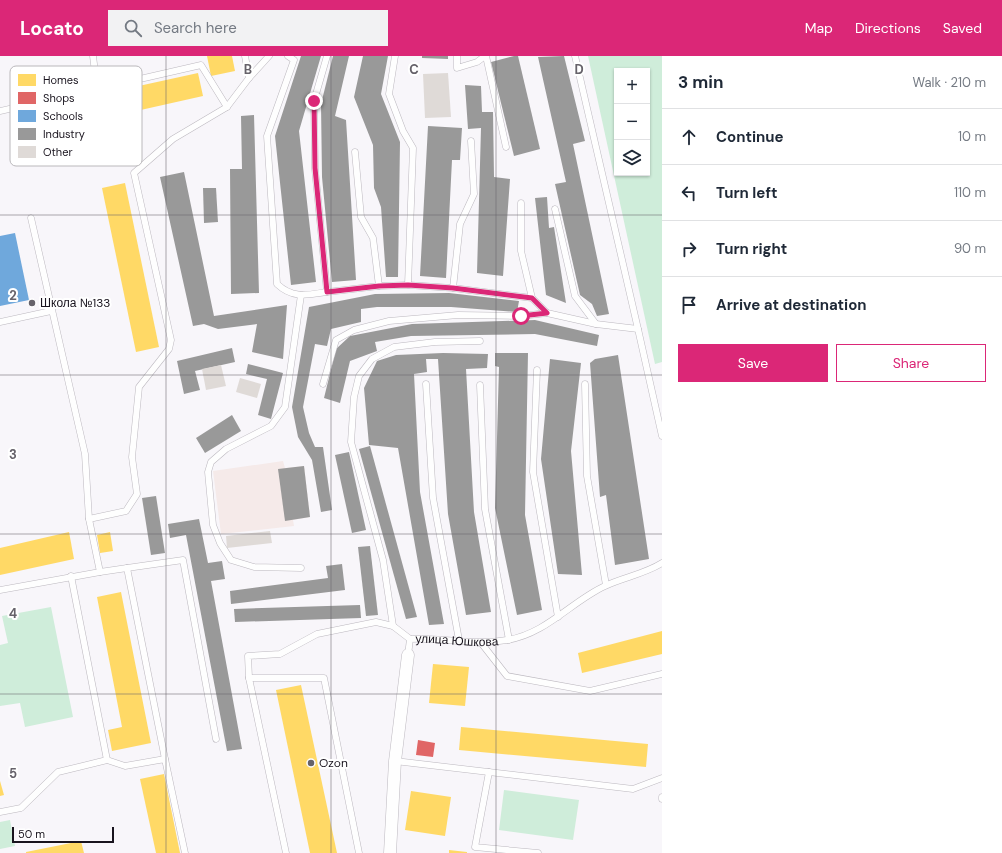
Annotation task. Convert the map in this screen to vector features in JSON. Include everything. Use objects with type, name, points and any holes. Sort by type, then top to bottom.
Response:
[{"type":"street","name":"улица Юшкова","points":[[390,853],[395,761],[408,655]]},
{"type":"lane","points":[[93,56],[94,66]]},
{"type":"lane","points":[[245,56],[249,78]]},
{"type":"lane","points":[[142,166],[172,139],[227,107],[249,78],[269,56]]},
{"type":"lane","points":[[327,292],[315,168],[314,101],[328,56]]},
{"type":"lane","points":[[395,56],[389,94],[403,131],[413,148],[408,285]]},
{"type":"lane","points":[[457,56],[457,68],[477,62],[486,56],[506,147]]},
{"type":"lane","points":[[575,56],[662,436]]},
{"type":"lane","points":[[292,57],[267,136],[277,284],[285,292],[301,295],[379,286],[408,285],[453,288],[532,298]]},
{"type":"lane","points":[[142,78],[201,65],[227,107]]},
{"type":"lane","points":[[0,111],[10,109]]},
{"type":"lane","points":[[453,288],[460,224],[474,194],[471,141]]},
{"type":"lane","points":[[355,152],[362,218],[373,238],[379,286]]},
{"type":"lane","points":[[89,519],[126,511],[137,494],[132,457],[140,387],[169,349],[171,340],[134,173],[142,166]]},
{"type":"lane","points":[[521,203],[521,251],[532,298],[547,313]]},
{"type":"lane","points":[[555,208],[575,296],[596,324]]},
{"type":"lane","points":[[31,218],[85,454],[89,519],[100,572]]},
{"type":"lane","points":[[300,568],[254,566],[231,560],[220,543],[213,525],[208,472],[211,462],[226,449],[271,426],[285,407],[301,295]]},
{"type":"lane","points":[[0,322],[51,310]]},
{"type":"lane","points":[[323,384],[336,340],[354,330],[389,321],[458,315],[521,316],[547,313],[596,324],[638,329]]},
{"type":"lane","points":[[393,626],[383,560],[351,442],[354,397],[359,376],[372,359],[394,347],[435,342],[480,341]]},
{"type":"lane","points":[[537,370],[533,472],[558,617]]},
{"type":"lane","points":[[426,384],[433,498],[459,640]]},
{"type":"lane","points":[[585,384],[586,476],[606,585]]},
{"type":"lane","points":[[480,385],[485,510],[509,640]]},
{"type":"lane","points":[[0,590],[71,576],[183,560],[216,738]]},
{"type":"lane","name":"улица Юшкова","points":[[408,655],[410,639],[459,640],[482,644],[509,640],[533,632],[558,617],[576,602],[606,585],[652,569],[662,563]]},
{"type":"lane","points":[[127,568],[185,853]]},
{"type":"lane","points":[[71,576],[107,760]]},
{"type":"lane","points":[[286,853],[249,678],[248,656],[280,654],[317,634],[376,622],[393,626],[410,639]]},
{"type":"lane","points":[[482,644],[507,676],[590,691],[662,674]]},
{"type":"lane","points":[[249,678],[324,678],[359,853]]},
{"type":"lane","points":[[0,812],[20,808],[58,772],[107,760],[125,766],[165,759]]},
{"type":"lane","points":[[395,761],[633,789],[662,778]]},
{"type":"lane","points":[[489,772],[476,847],[538,853]]},
{"type":"shaded area","points":[[283,461],[285,468],[304,466],[310,517],[293,520],[294,526],[221,534],[213,471]]},
{"type":"green space","points":[[588,56],[662,56],[662,362],[655,364],[614,176],[650,176],[650,68],[614,68],[614,176]]},
{"type":"green space","points":[[51,607],[73,717],[25,727],[20,703],[0,706],[0,645],[8,643],[2,616]]},
{"type":"green space","points":[[504,790],[579,800],[573,840],[499,830]]},
{"type":"green space","points":[[10,820],[15,846],[0,849],[0,822]]},
{"type":"building: Homes","points":[[207,56],[232,56],[235,71],[211,76]]},
{"type":"building: Homes","points":[[198,73],[203,96],[142,110],[142,85]]},
{"type":"building: Homes","points":[[125,183],[159,347],[136,352],[102,188]]},
{"type":"building: Homes","points":[[69,532],[74,559],[0,575],[0,548]]},
{"type":"building: Homes","points":[[110,532],[113,551],[100,553],[97,535]]},
{"type":"building: Homes","points":[[121,592],[151,743],[112,751],[108,730],[122,727],[97,597]]},
{"type":"building: Homes","points":[[662,631],[662,654],[582,673],[578,653]]},
{"type":"building: Homes","points":[[433,664],[469,667],[465,706],[429,703]]},
{"type":"building: Homes","points":[[301,685],[337,853],[310,853],[276,690]]},
{"type":"building: Homes","points":[[461,727],[648,744],[646,767],[459,750]]},
{"type":"building: Homes","points":[[164,774],[180,853],[156,853],[140,779]]},
{"type":"building: Homes","points":[[0,781],[4,795],[0,796]]},
{"type":"building: Homes","points":[[411,791],[451,797],[445,836],[405,830]]},
{"type":"building: Homes","points":[[81,841],[84,853],[26,853],[26,852]]},
{"type":"building: Homes","points":[[449,850],[467,852],[467,853],[449,853]]},
{"type":"building: Shops","points":[[418,740],[435,743],[433,757],[416,755]]},
{"type":"building: Schools","points":[[15,233],[29,300],[0,306],[0,236]]},
{"type":"building: Industry","points":[[301,56],[321,56],[299,131],[316,282],[291,285],[275,136]]},
{"type":"building: Industry","points":[[333,56],[349,56],[335,116],[346,120],[356,280],[332,282],[322,177],[321,104]]},
{"type":"building: Industry","points":[[363,56],[388,56],[381,94],[400,142],[398,277],[386,277],[381,207],[374,188],[373,145],[354,97]]},
{"type":"building: Industry","points":[[422,56],[448,56],[448,59],[422,58]]},
{"type":"building: Industry","points":[[518,56],[540,149],[514,156],[491,62]]},
{"type":"building: Industry","points":[[564,56],[585,141],[573,144],[609,314],[597,316],[592,304],[580,295],[555,184],[566,182],[538,57]]},
{"type":"building: Industry","points":[[465,85],[481,86],[482,112],[493,112],[494,177],[510,179],[503,276],[477,273],[481,128],[468,129]]},
{"type":"building: Industry","points":[[254,115],[259,293],[231,294],[230,169],[242,169],[241,116]]},
{"type":"building: Industry","points":[[428,126],[462,128],[460,160],[452,160],[446,278],[420,276]]},
{"type":"building: Industry","points":[[184,172],[214,316],[287,305],[283,359],[252,352],[257,324],[218,329],[204,324],[193,326],[160,177]]},
{"type":"building: Industry","points":[[203,188],[216,188],[218,222],[204,223]]},
{"type":"building: Industry","points":[[547,197],[549,228],[554,227],[566,303],[546,295],[535,198]]},
{"type":"building: Industry","points":[[449,293],[519,301],[517,312],[451,307],[377,307],[361,309],[361,322],[331,329],[327,346],[315,344],[303,407],[309,433],[315,447],[323,447],[332,510],[321,512],[312,460],[298,437],[292,407],[309,307],[375,294]]},
{"type":"building: Industry","points":[[535,320],[599,335],[597,346],[535,334],[411,336],[375,342],[377,351],[350,361],[340,403],[324,398],[336,349],[350,336],[412,324]]},
{"type":"building: Industry","points":[[232,348],[235,362],[195,371],[200,390],[184,394],[177,361]]},
{"type":"building: Industry","points":[[443,353],[488,354],[487,368],[466,369],[474,512],[491,612],[466,615],[448,514],[438,359],[426,359],[427,372],[414,374],[420,492],[444,624],[429,625],[398,448],[369,445],[364,388],[377,361],[396,355]]},
{"type":"building: Industry","points":[[495,353],[528,353],[525,515],[542,610],[517,615],[495,508],[499,367],[495,366]]},
{"type":"building: Industry","points":[[618,355],[649,559],[615,565],[606,495],[600,497],[590,363],[595,359]]},
{"type":"building: Industry","points":[[550,359],[581,363],[571,451],[582,575],[558,574],[541,459]]},
{"type":"building: Industry","points":[[248,364],[283,373],[271,419],[258,415],[267,379],[246,374]]},
{"type":"building: Industry","points":[[232,415],[241,431],[205,453],[196,438]]},
{"type":"building: Industry","points":[[370,446],[417,617],[406,619],[359,449]]},
{"type":"building: Industry","points":[[349,452],[366,530],[352,533],[335,455]]},
{"type":"building: Industry","points":[[304,466],[310,517],[285,521],[278,469]]},
{"type":"building: Industry","points":[[156,496],[165,553],[151,555],[142,498]]},
{"type":"building: Industry","points":[[199,519],[208,563],[222,561],[225,579],[211,581],[242,749],[227,751],[186,535],[170,538],[168,524]]},
{"type":"building: Industry","points":[[370,546],[378,615],[366,616],[358,547]]},
{"type":"building: Industry","points":[[342,564],[345,590],[231,604],[230,591],[328,578],[326,566]]},
{"type":"building: Industry","points":[[360,605],[361,618],[235,622],[234,609]]},
{"type":"building: Other","points":[[448,73],[451,117],[425,118],[423,74]]},
{"type":"building: Other","points":[[221,365],[226,386],[206,390],[202,369]]},
{"type":"building: Other","points":[[240,378],[261,384],[257,398],[236,392]]},
{"type":"building: Other","points":[[270,531],[272,543],[227,548],[226,536]]},
{"type":"place","name":"Школа №133","points":[[32,303]]},
{"type":"place","name":"Ozon","points":[[311,763]]},
{"type":"route","points":[[314,101],[315,168],[327,292],[379,286],[408,285],[453,288],[532,298],[547,313],[521,316]]}]
